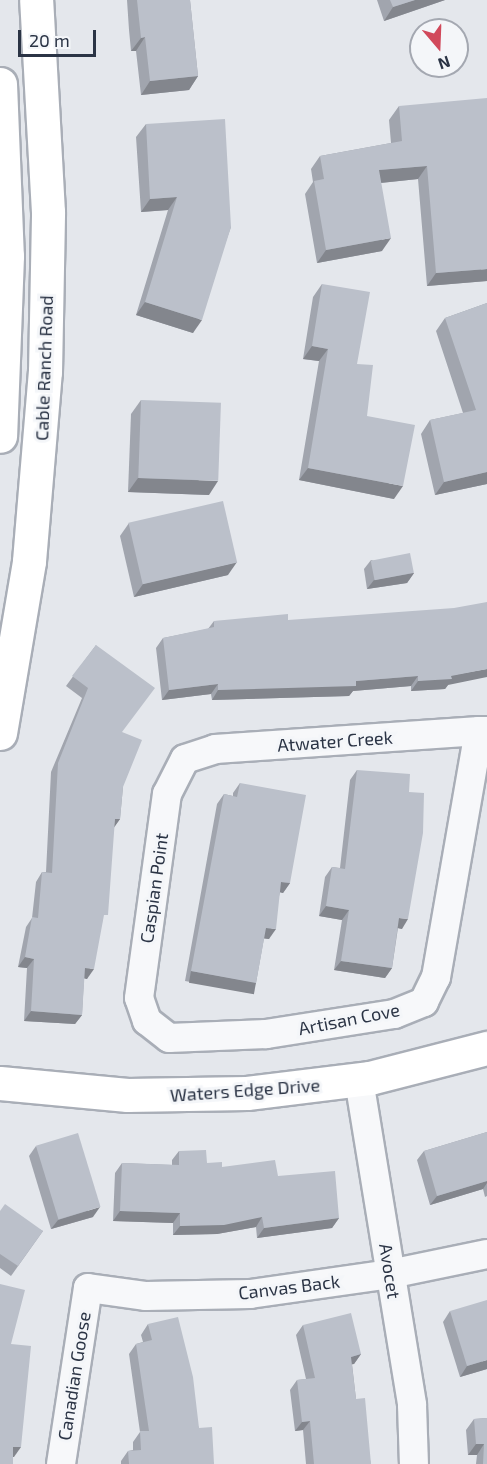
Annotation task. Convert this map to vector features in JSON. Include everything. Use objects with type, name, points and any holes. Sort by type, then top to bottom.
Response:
[{"type":"street","name":"Cable Ranch Road","points":[[0,734],[29,561],[44,403],[48,212],[36,0]]},
{"type":"street","points":[[0,84],[7,256],[0,436]]},
{"type":"street","name":"Atwater Creek","points":[[185,759],[215,749],[483,731]]},
{"type":"street","name":"Artisan Cove","points":[[147,1021],[169,1038],[266,1034],[394,1014],[424,1002],[436,977],[483,731]]},
{"type":"street","name":"Caspian Point","points":[[147,1021],[139,998],[166,806],[185,759]]},
{"type":"street","name":"Waters Edge Drive","points":[[0,1083],[92,1093],[198,1096],[291,1090],[359,1080],[487,1048]]},
{"type":"street","name":"Avocet","points":[[359,1080],[412,1405],[414,1464]]},
{"type":"street","name":"Canvas Back","points":[[88,1288],[146,1296],[250,1294],[390,1274],[487,1254]]},
{"type":"street","name":"Canadian Goose","points":[[61,1464],[88,1288]]},
{"type":"building","points":[[137,0],[190,0],[198,76],[150,81],[145,37],[141,38]]},
{"type":"building","points":[[390,0],[415,0],[393,7]]},
{"type":"building","points":[[487,98],[487,269],[436,273],[427,166],[379,170],[391,238],[326,250],[314,181],[324,179],[320,156],[402,141],[399,106]]},
{"type":"building","points":[[225,119],[231,227],[202,320],[145,302],[177,197],[150,199],[146,124]]},
{"type":"building","points":[[322,284],[370,292],[357,364],[373,365],[367,416],[415,425],[403,486],[308,468],[328,349],[312,346]]},
{"type":"building","points":[[487,303],[487,472],[444,482],[430,420],[476,410],[445,318]]},
{"type":"building","points":[[141,400],[221,403],[218,481],[138,478]]},
{"type":"building","points":[[223,501],[237,562],[143,584],[128,523]]},
{"type":"building","points":[[410,553],[414,573],[375,580],[371,561]]},
{"type":"building","points":[[487,602],[487,669],[451,676],[452,679],[418,681],[418,676],[356,681],[356,686],[218,690],[218,684],[169,690],[163,638],[214,627],[214,621],[288,614],[288,620],[454,608]]},
{"type":"building","points":[[96,645],[155,688],[122,732],[142,740],[123,787],[120,819],[115,819],[108,915],[104,915],[94,969],[85,968],[82,1015],[31,1011],[34,959],[25,957],[32,917],[38,918],[42,872],[52,873],[58,763],[88,688],[72,676]]},
{"type":"building","points":[[357,770],[410,774],[409,792],[424,793],[423,833],[408,919],[399,918],[392,968],[341,961],[349,910],[326,906],[332,867],[345,869]]},
{"type":"building","points":[[240,783],[306,795],[290,883],[281,882],[276,929],[266,928],[256,983],[191,971],[224,794],[237,797]]},
{"type":"building","points":[[487,1132],[487,1181],[437,1196],[424,1151]]},
{"type":"building","points":[[78,1133],[101,1207],[58,1219],[36,1146]]},
{"type":"building","points":[[206,1150],[207,1163],[222,1162],[222,1167],[275,1160],[278,1176],[335,1171],[339,1218],[264,1228],[262,1217],[224,1225],[180,1226],[180,1213],[120,1211],[122,1163],[179,1165],[179,1151]]},
{"type":"building","points":[[5,1204],[43,1231],[18,1266],[0,1254],[0,1211]]},
{"type":"building","points":[[0,1284],[25,1290],[11,1344],[31,1346],[21,1447],[13,1447],[13,1464],[0,1464]]},
{"type":"building","points":[[487,1300],[487,1360],[467,1366],[450,1311]]},
{"type":"building","points":[[351,1313],[361,1354],[351,1357],[356,1399],[365,1398],[371,1464],[314,1464],[310,1421],[302,1422],[297,1380],[315,1378],[303,1325]]},
{"type":"building","points":[[178,1317],[193,1377],[199,1428],[212,1427],[214,1464],[129,1464],[128,1451],[141,1450],[140,1431],[149,1431],[136,1344],[152,1340],[148,1324]]},
{"type":"building","points":[[487,1418],[487,1464],[483,1464],[484,1444],[476,1444],[474,1419]]}]
